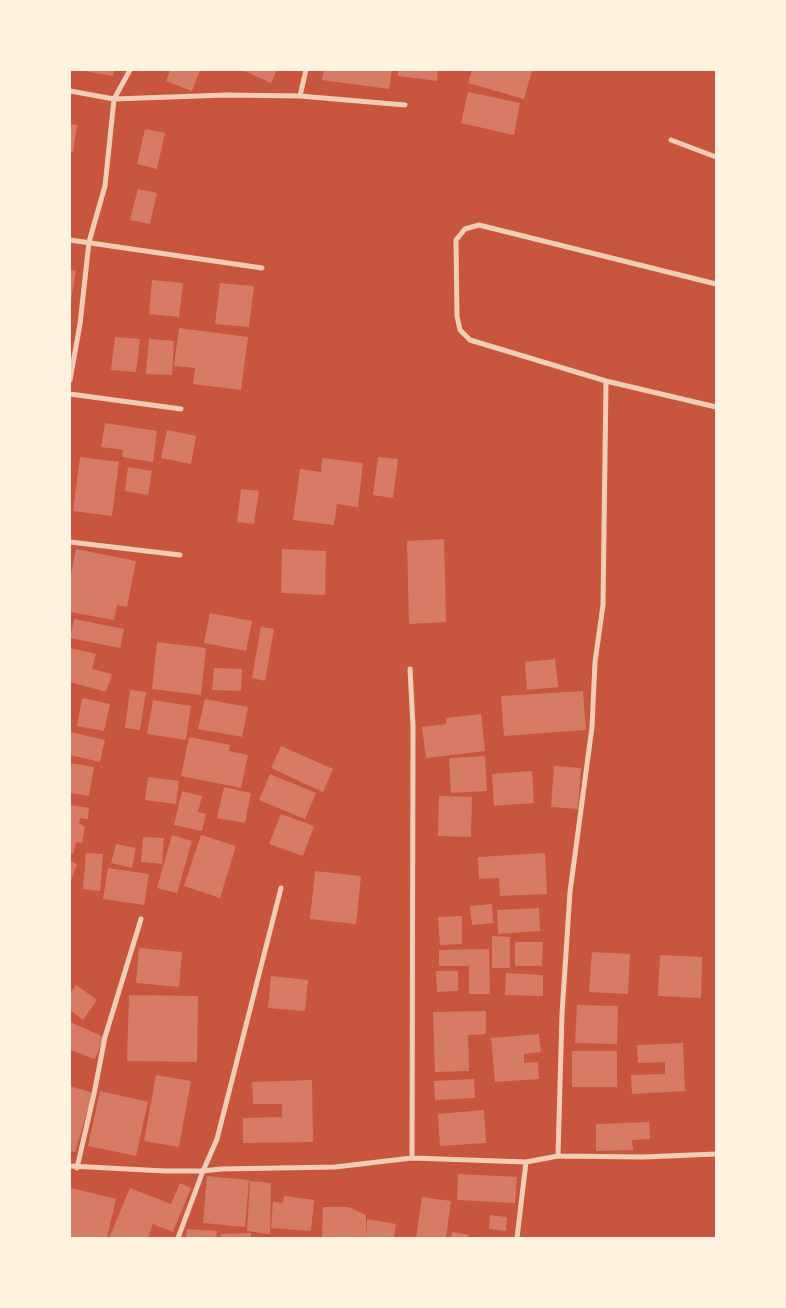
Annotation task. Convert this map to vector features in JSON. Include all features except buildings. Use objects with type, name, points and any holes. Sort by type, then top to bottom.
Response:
[{"type":"street","points":[[70,380],[80,324],[89,242],[105,186],[114,99],[130,70]]},
{"type":"street","points":[[300,96],[306,70]]},
{"type":"street","points":[[70,91],[114,99],[226,95],[300,96],[406,105]]},
{"type":"street","points":[[671,140],[716,157]]},
{"type":"street","points":[[716,284],[479,224],[465,229],[456,240],[457,316],[460,330],[470,340],[606,381],[716,407]]},
{"type":"street","points":[[70,240],[262,268]]},
{"type":"street","points":[[558,1156],[562,1014],[570,892],[592,727],[594,662],[603,605],[606,381]]},
{"type":"street","points":[[70,394],[181,409]]},
{"type":"street","points":[[70,542],[180,555]]},
{"type":"street","points":[[410,669],[413,726],[412,1158]]},
{"type":"street","points":[[178,1238],[217,1139],[281,888]]},
{"type":"street","points":[[77,1168],[105,1037],[141,919]]},
{"type":"street","points":[[70,1166],[77,1168],[203,1171],[335,1167],[412,1158],[526,1162],[558,1156],[643,1157],[716,1154]]},
{"type":"street","points":[[517,1238],[526,1162]]}]
